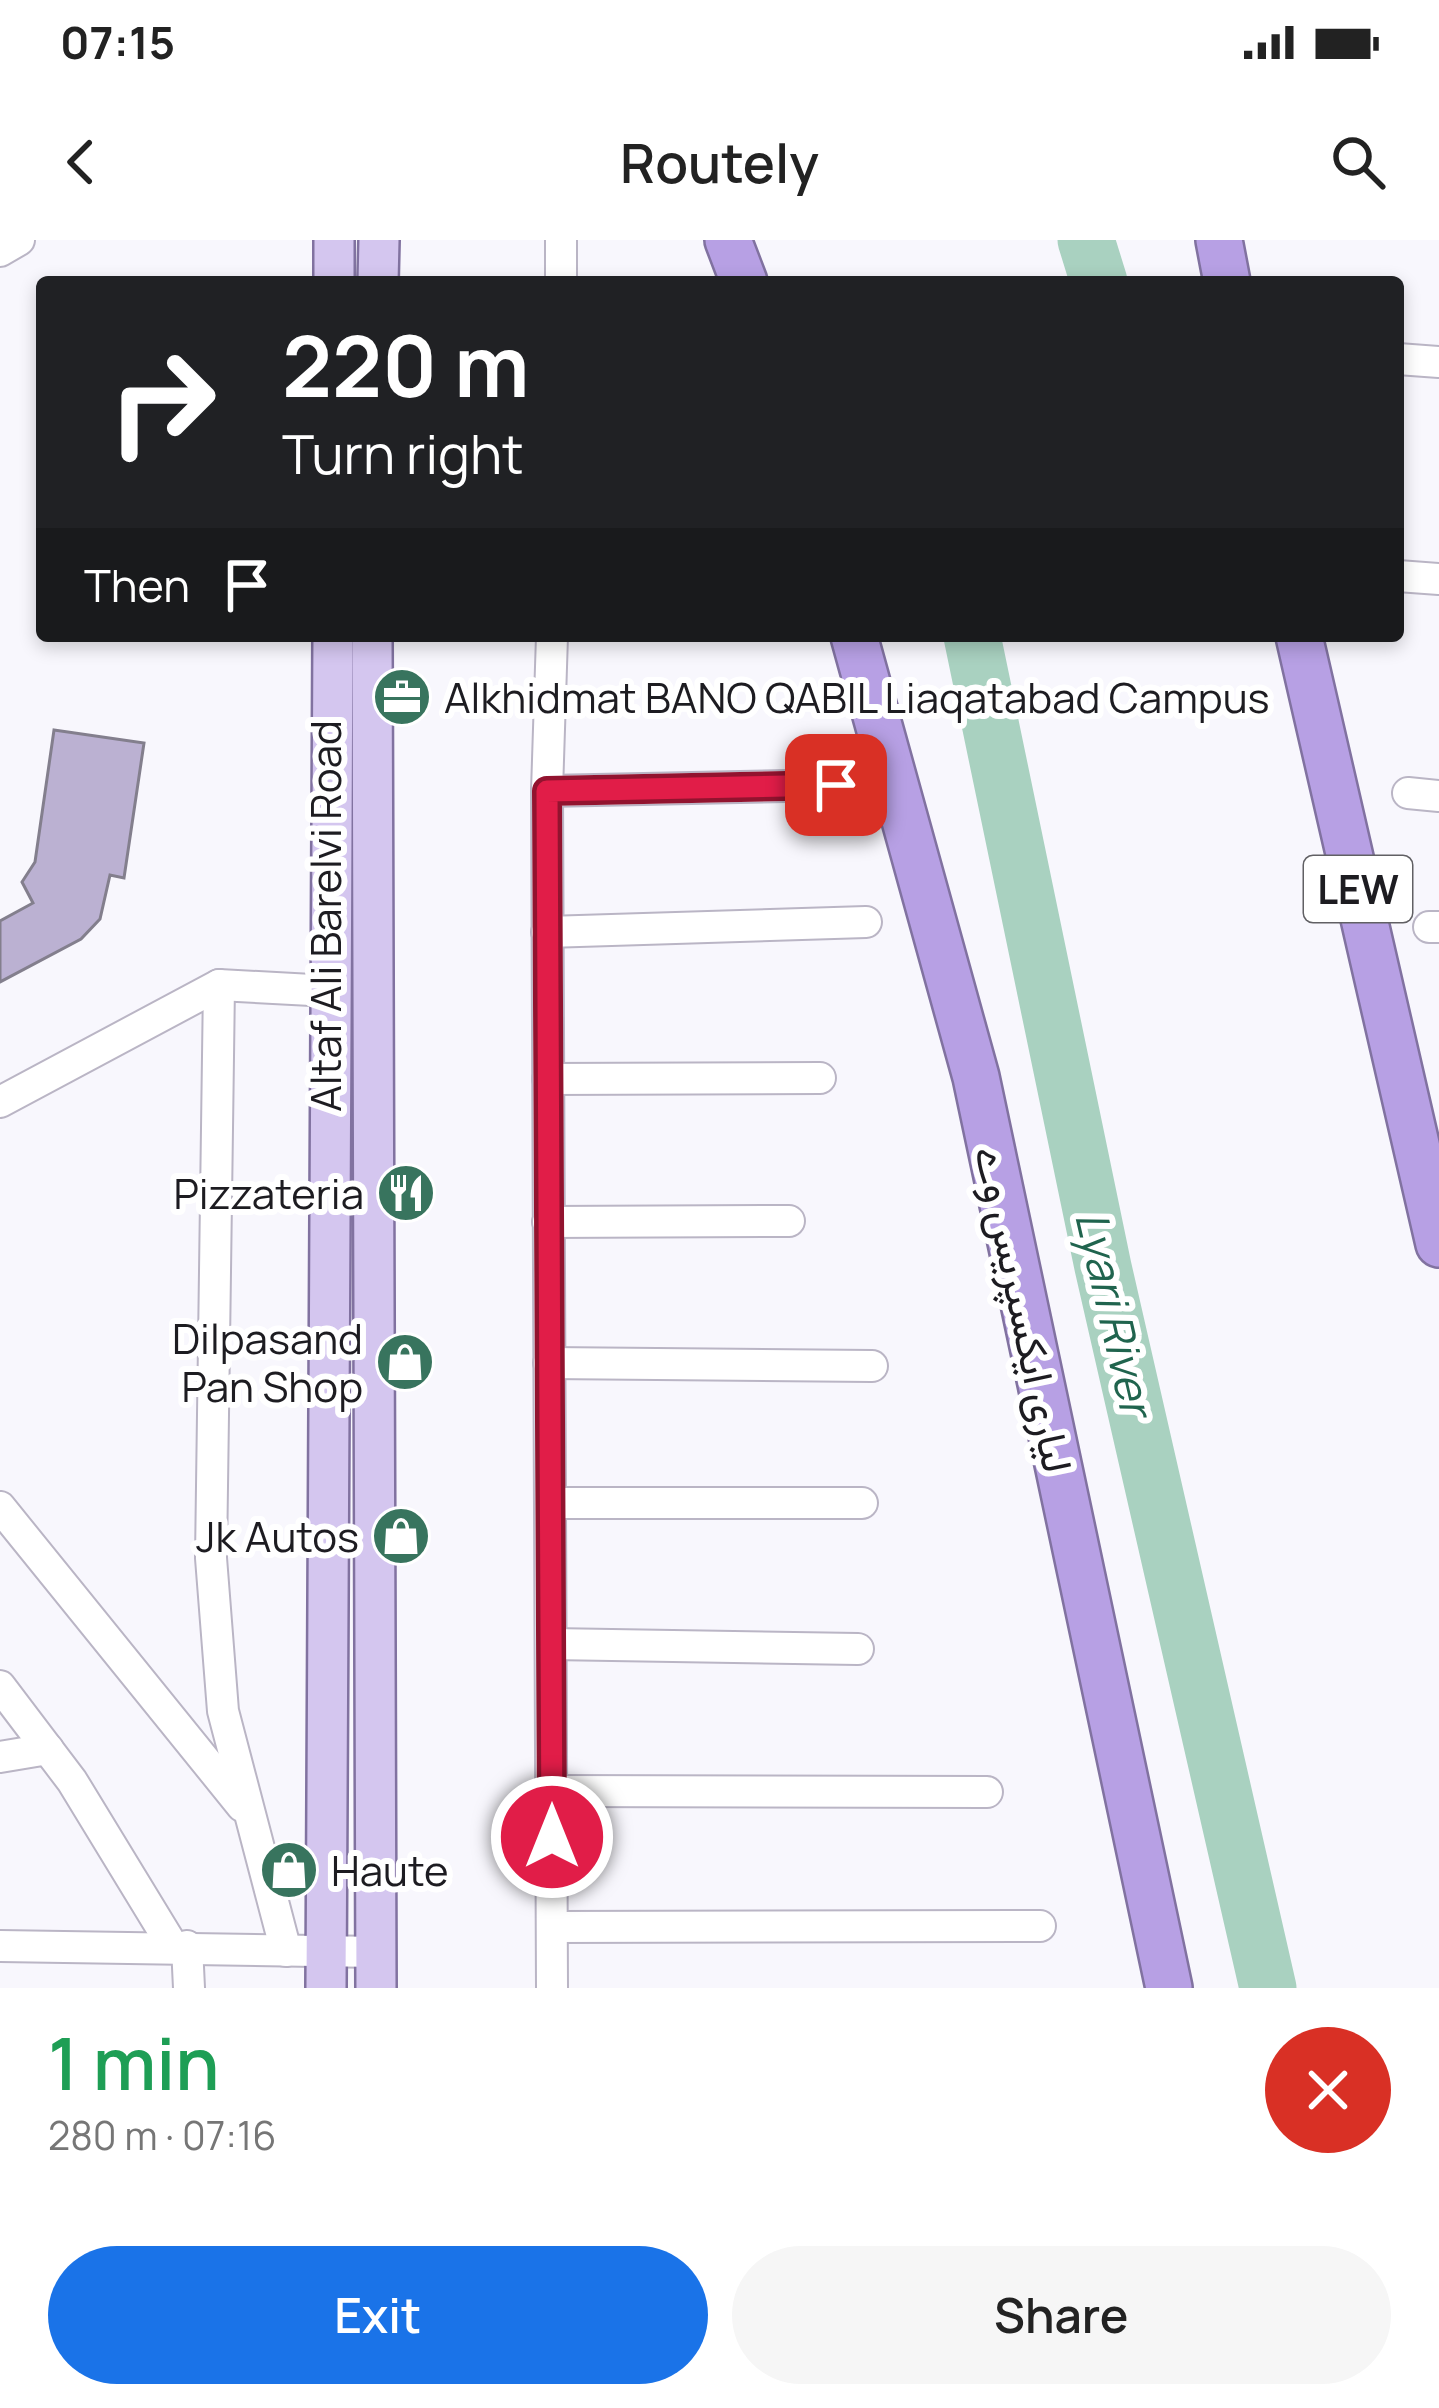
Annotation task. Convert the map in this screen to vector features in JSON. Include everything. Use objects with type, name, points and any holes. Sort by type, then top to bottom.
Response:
[{"type":"highway","points":[[728,240],[742,276]]},
{"type":"highway","points":[[1219,240],[1226,276]]},
{"type":"highway","name":"لیاری ایکسپریس وے","points":[[856,642],[976,1077],[1169,1988]]},
{"type":"highway","name":"LEW","points":[[1301,642],[1439,1244]]},
{"type":"main road","points":[[334,240],[334,276]]},
{"type":"main road","points":[[378,276],[379,240]]},
{"type":"main road","name":"Altaf Ali Barelvi Road","points":[[326,1970],[332,642]]},
{"type":"main road","name":"Altaf Ali Barelvi Road","points":[[372,642],[376,1970]]},
{"type":"street","points":[[0,251],[19,240]]},
{"type":"street","points":[[561,240],[561,276]]},
{"type":"street","points":[[1404,359],[1439,362]]},
{"type":"street","points":[[1404,576],[1439,579]]},
{"type":"street","points":[[552,642],[547,932],[552,1988]]},
{"type":"street","points":[[547,791],[836,785]]},
{"type":"street","points":[[547,932],[866,922]]},
{"type":"street","points":[[219,985],[211,1558],[223,1711],[286,1951]]},
{"type":"street","points":[[0,1102],[219,985],[330,991]]},
{"type":"street","points":[[548,1078],[820,1078]]},
{"type":"street","points":[[548,1222],[789,1221]]},
{"type":"street","points":[[549,1363],[872,1366]]},
{"type":"street","points":[[550,1503],[862,1503]]},
{"type":"street","points":[[0,1507],[250,1815]]},
{"type":"street","points":[[551,1644],[858,1649]]},
{"type":"street","points":[[0,1686],[48,1749],[180,1946],[189,1988]]},
{"type":"street","points":[[0,1757],[48,1749]]},
{"type":"street","points":[[551,1791],[987,1792]]},
{"type":"street","points":[[552,1927],[1040,1926]]},
{"type":"street","points":[[0,1946],[286,1951],[326,1970],[376,1970]]},
{"type":"building","points":[[54,730],[144,743],[124,878],[110,875],[100,919],[81,939],[0,982],[0,921],[33,903],[22,882],[35,862]]},
{"type":"waterway","name":"Lyari River","points":[[1086,240],[1097,276]]},
{"type":"waterway","name":"Lyari River","points":[[973,642],[1103,1267],[1268,1988]]},
{"type":"place","name":"Alkhidmat BANO QABIL Liaqatabad Campus","points":[[402,697]]},
{"type":"place","name":"Pizzateria","points":[[406,1193]]},
{"type":"place","name":"Dilpasand Pan Shop","points":[[405,1362]]},
{"type":"place","name":"Jk Autos","points":[[401,1536]]},
{"type":"place","name":"Haute","points":[[289,1870]]},
{"type":"route","points":[[552,1837],[547,791],[836,785]]}]
